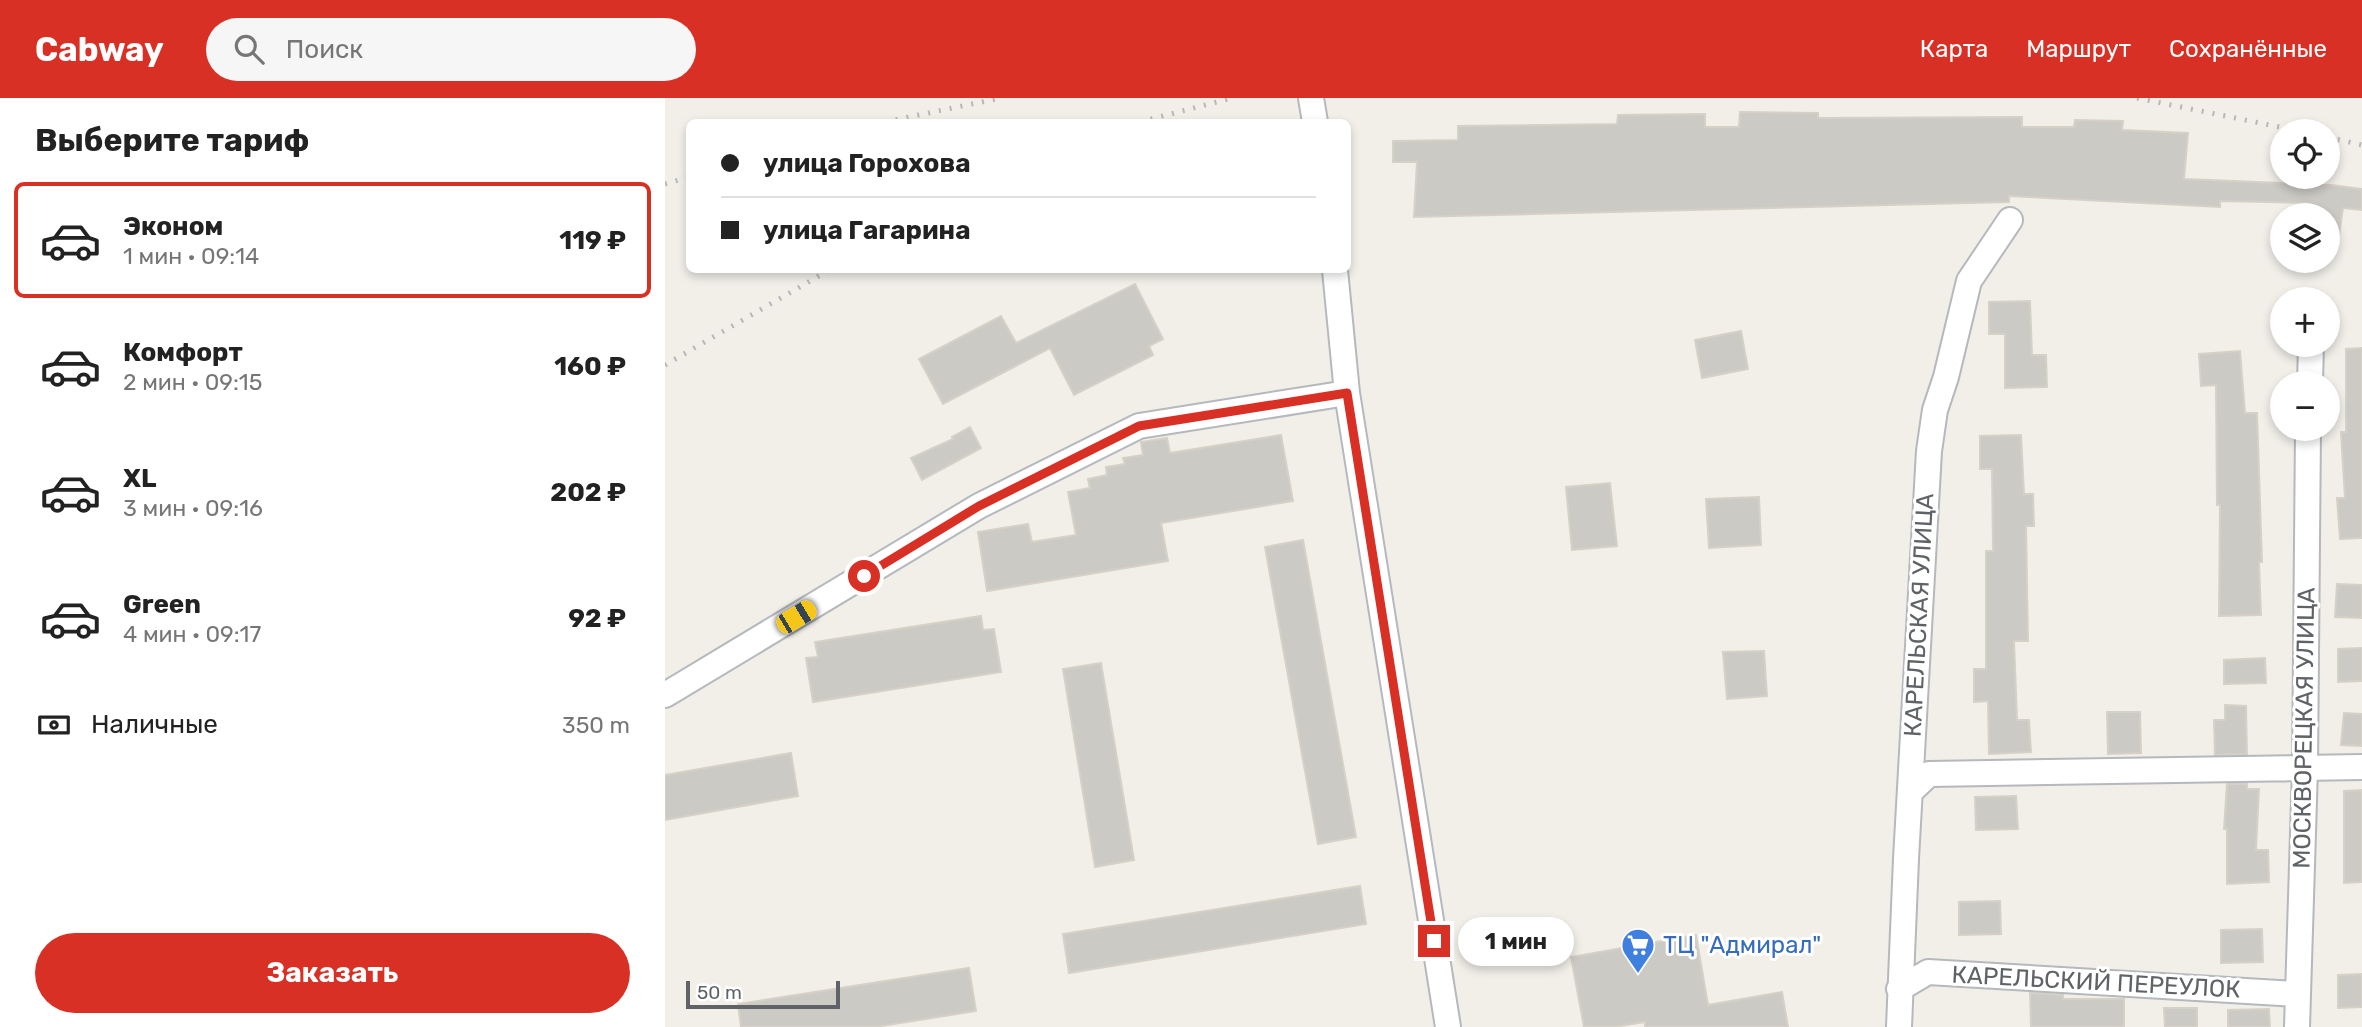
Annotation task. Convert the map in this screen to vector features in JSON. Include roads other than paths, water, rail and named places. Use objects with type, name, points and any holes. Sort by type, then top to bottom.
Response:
[{"type":"street","points":[[1311,98],[1314,119]]},
{"type":"street","name":"КАРЕЛЬСКАЯ УЛИЦА","points":[[1899,1027],[1909,792],[1929,451],[1935,410],[1946,377],[1969,281],[2010,220]]},
{"type":"street","points":[[1335,273],[1347,393],[1448,1027]]},
{"type":"street","points":[[665,695],[979,506],[1139,426],[1347,393]]},
{"type":"street","name":"МОСКВОРЕЦКАЯ УЛИЦА","points":[[2297,1027],[2305,768],[2308,441]]},
{"type":"street","points":[[1909,792],[1929,774],[2362,768]]},
{"type":"street","name":"КАРЕЛЬСКИЙ ПЕРЕУЛОК","points":[[1899,989],[1928,972],[2297,994]]},
{"type":"railway","points":[[900,119],[1001,98]]},
{"type":"railway","points":[[1152,119],[1232,98]]},
{"type":"railway","points":[[2137,98],[2270,125]]},
{"type":"railway","points":[[2340,140],[2362,145]]},
{"type":"railway","points":[[665,184],[686,178]]},
{"type":"railway","points":[[665,365],[824,273]]},
{"type":"place","name":"ТЦ \"Адмирал\"","points":[[1638,975]]}]
